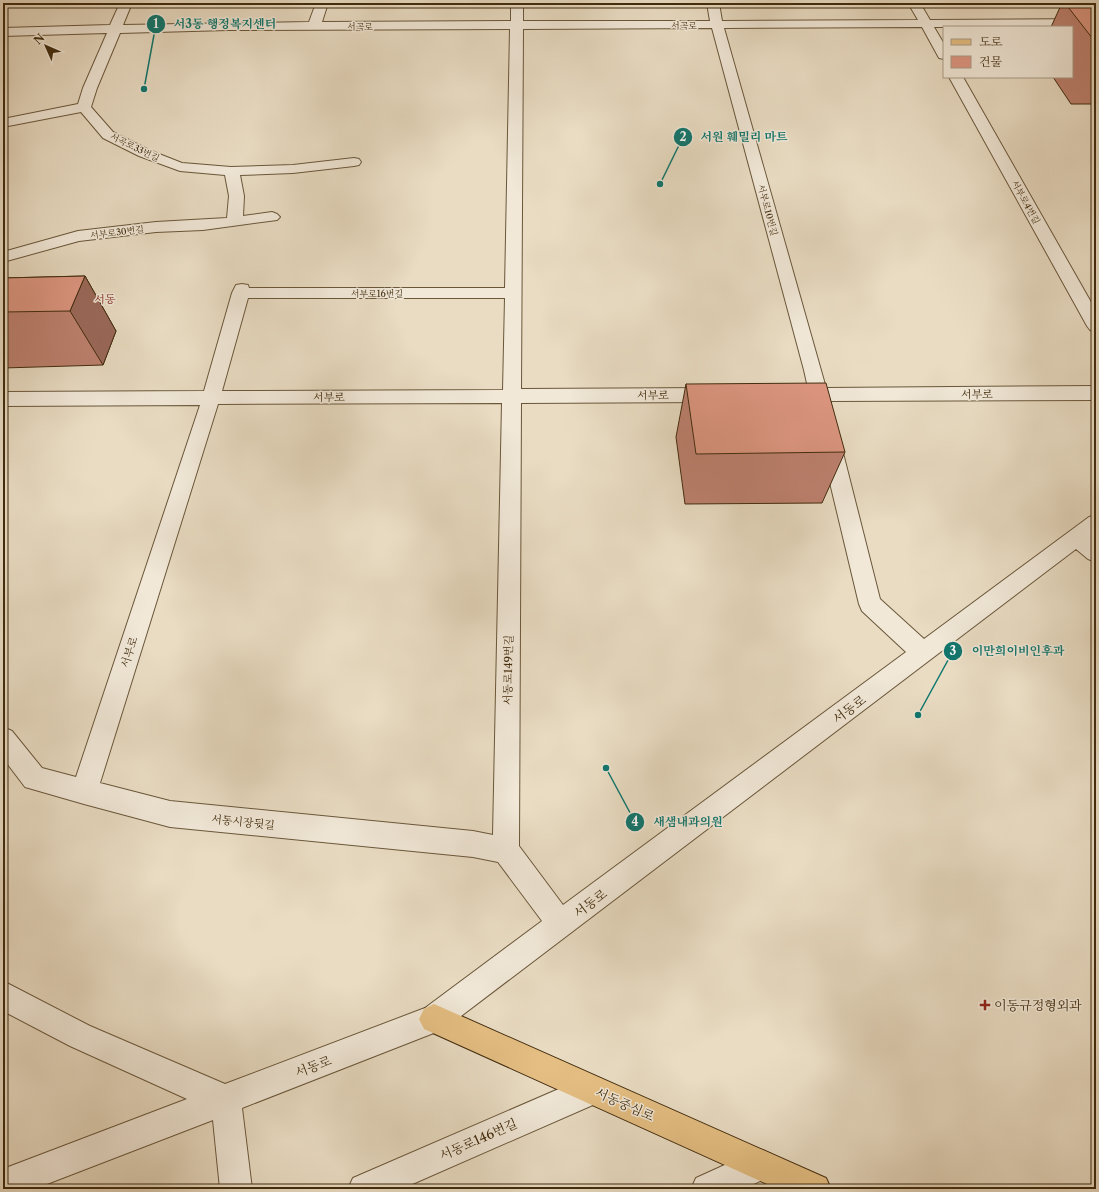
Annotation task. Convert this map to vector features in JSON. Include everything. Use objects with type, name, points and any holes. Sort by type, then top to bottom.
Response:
[{"type":"main road","name":"서동중심로","points":[[434,1019],[815,1189]]},
{"type":"street","points":[[3,123],[84,107],[90,88],[126,3]]},
{"type":"street","points":[[314,26],[322,3]]},
{"type":"street","points":[[510,396],[517,3]]},
{"type":"street","points":[[713,3],[717,25]]},
{"type":"street","points":[[914,3],[943,53]]},
{"type":"street","name":"서곡로","points":[[3,32],[228,26],[1096,24]]},
{"type":"street","name":"서부로10번길","points":[[717,25],[818,395]]},
{"type":"street","name":"서부로4번길","points":[[957,78],[1096,326]]},
{"type":"street","name":"서곡로33번길","points":[[84,107],[108,135],[144,153],[180,167],[231,171],[293,169],[354,162]]},
{"type":"street","points":[[231,171],[235,181],[237,211],[234,220],[272,216]]},
{"type":"street","name":"서부로30번길","points":[[3,257],[78,236],[156,227],[203,225],[234,220]]},
{"type":"street","name":"서부로","points":[[84,792],[221,367],[241,291]]},
{"type":"street","name":"서부로16번길","points":[[241,291],[513,293]]},
{"type":"street","name":"서부로","points":[[779,395],[1096,393]]},
{"type":"street","name":"서부로","points":[[3,399],[732,395]]},
{"type":"street","points":[[818,395],[870,604],[923,653]]},
{"type":"street","name":"서동로149번길","points":[[506,850],[510,396]]},
{"type":"street","name":"서동로","points":[[3,1185],[434,1019],[562,925],[1096,523]]},
{"type":"street","points":[[1077,538],[1096,553]]},
{"type":"street","name":"서동시장뒷길","points":[[3,739],[34,778],[170,814],[473,844],[506,850]]},
{"type":"street","points":[[506,850],[562,925]]},
{"type":"street","points":[[3,995],[80,1036],[226,1100],[236,1189]]},
{"type":"street","name":"서동로146번길","points":[[364,1189],[592,1090]]},
{"type":"street","points":[[707,1189],[760,1165]]},
{"type":"building","points":[[1065,3],[1096,3],[1096,43]]},
{"type":"building","points":[[85,276],[70,311],[3,312],[3,278]]},
{"type":"building","points":[[826,383],[845,452],[696,454],[686,384]]},
{"type":"place","name":"서3동 행정복지센터","points":[[144,89]]},
{"type":"place","name":"서원 훼밀리 마트","points":[[660,184]]},
{"type":"place","name":"이만희이비인후과","points":[[918,715]]},
{"type":"place","name":"새샘내과의원","points":[[606,768]]},
{"type":"place","name":"이동규정형외과","points":[[985,1005]]},
{"type":"district","name":"서동","points":[[105,299]]}]
